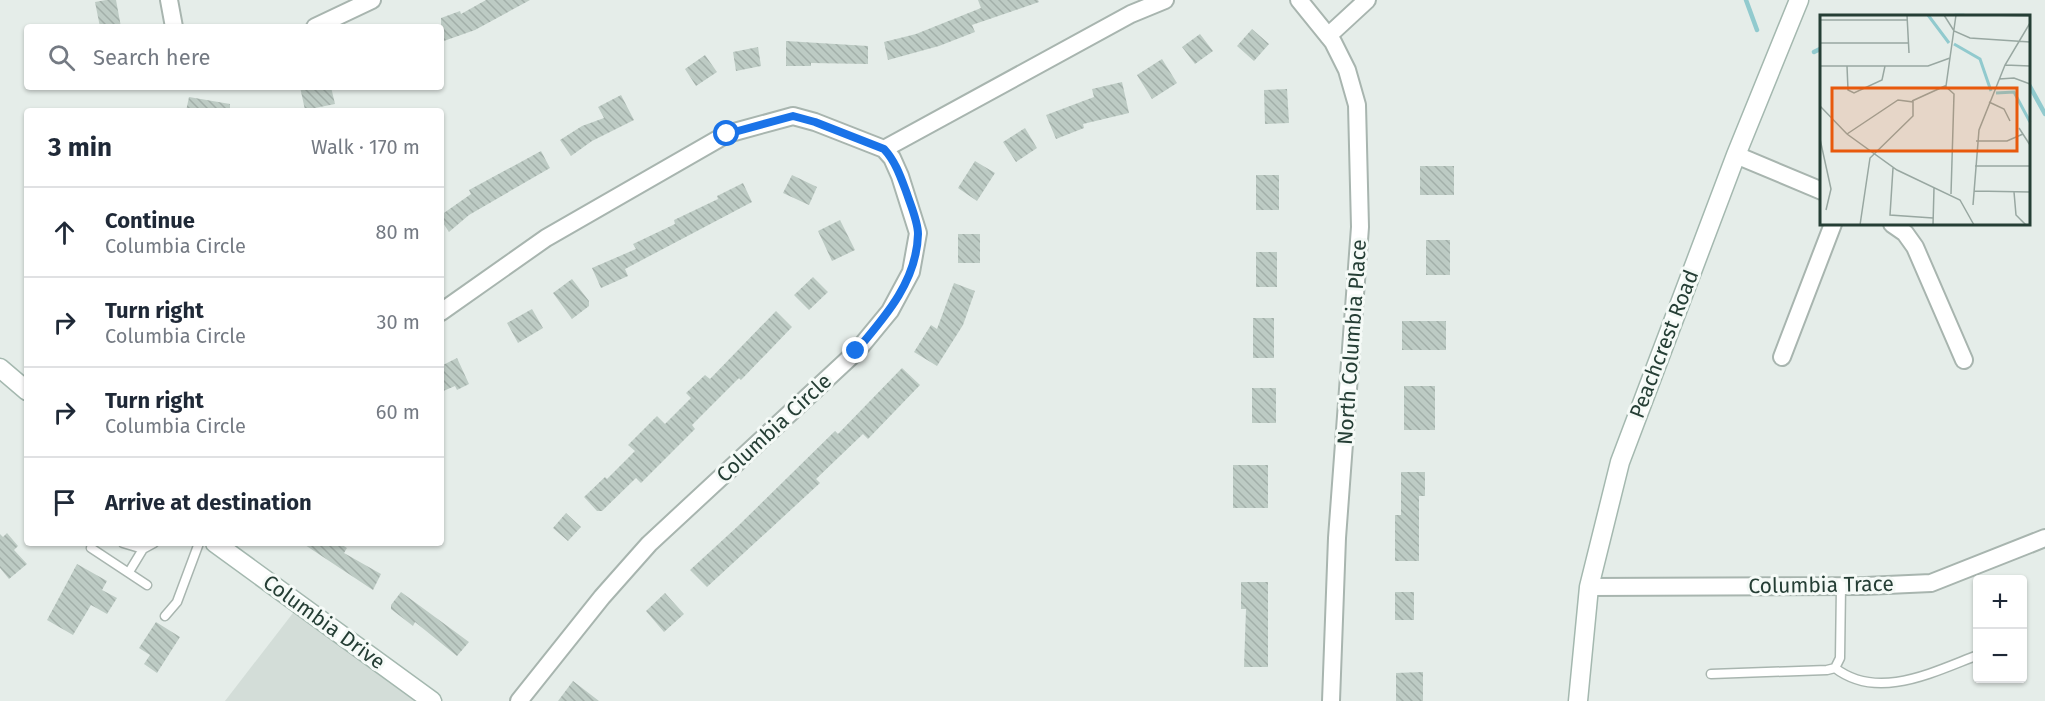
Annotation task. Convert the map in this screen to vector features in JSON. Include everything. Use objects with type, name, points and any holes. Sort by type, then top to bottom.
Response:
[{"type":"street","points":[[169,0],[173,24]]},
{"type":"street","points":[[321,24],[372,0]]},
{"type":"street","points":[[444,310],[546,238],[727,134],[793,116],[815,122],[884,149],[1131,14],[1165,0]]},
{"type":"street","name":"North Columbia Place","points":[[1299,0],[1328,36],[1347,70],[1357,105],[1360,227],[1337,538],[1331,701]]},
{"type":"street","points":[[1328,36],[1367,0]]},
{"type":"street","name":"Peachcrest Road","points":[[1578,701],[1589,587],[1620,462],[1736,155],[1799,0]]},
{"type":"street","name":"Columbia Circle","points":[[519,701],[602,597],[649,544],[856,351],[890,310],[911,272],[918,233],[900,176],[892,158],[884,149]]},
{"type":"street","points":[[1736,155],[1820,191]]},
{"type":"street","points":[[1782,357],[1833,225]]},
{"type":"street","points":[[1893,225],[1905,233],[1915,248],[1964,360]]},
{"type":"street","points":[[0,368],[24,388]]},
{"type":"street","name":"Columbia Trace","points":[[1589,587],[1841,586],[1931,583],[2045,538]]},
{"type":"street","name":"Columbia Drive","points":[[219,546],[432,701]]},
{"type":"lane","points":[[129,572],[137,546]]},
{"type":"lane","points":[[165,616],[177,602],[198,546]]},
{"type":"lane","points":[[91,548],[147,585]]},
{"type":"lane","points":[[1712,674],[1835,668],[1840,658],[1841,586]]},
{"type":"lane","points":[[1835,668],[1848,678],[1864,684],[1881,686],[1922,676],[1973,657]]},
{"type":"shaded area","points":[[303,600],[430,701],[225,701]]},
{"type":"building","points":[[116,0],[120,24],[99,24],[95,2]]},
{"type":"building","points":[[486,0],[530,0],[475,30],[444,41],[444,24],[441,24],[441,18],[460,11],[461,14]]},
{"type":"building","points":[[978,0],[1038,0],[1039,2],[972,25],[975,32],[939,46],[888,60],[884,42],[916,34],[981,8]]},
{"type":"building","points":[[1252,29],[1269,44],[1254,61],[1237,46]]},
{"type":"building","points":[[1200,34],[1213,51],[1195,64],[1182,47]]},
{"type":"building","points":[[786,41],[868,46],[868,64],[811,63],[811,66],[786,66]]},
{"type":"building","points":[[758,47],[761,66],[736,71],[733,52]]},
{"type":"building","points":[[705,55],[717,72],[696,86],[685,69]]},
{"type":"building","points":[[1162,59],[1177,83],[1152,99],[1137,75]]},
{"type":"building","points":[[1122,82],[1129,113],[1083,124],[1084,128],[1056,139],[1046,115],[1094,97],[1092,89]]},
{"type":"building","points":[[1287,89],[1289,123],[1265,124],[1264,90]]},
{"type":"building","points":[[301,90],[332,90],[335,104],[305,108]]},
{"type":"building","points":[[621,95],[634,120],[592,141],[571,156],[560,140],[582,126],[604,118],[598,107]]},
{"type":"building","points":[[189,97],[230,104],[230,108],[187,108]]},
{"type":"building","points":[[1025,128],[1037,148],[1016,162],[1003,142]]},
{"type":"building","points":[[541,151],[550,168],[469,215],[449,232],[444,224],[444,213],[471,194],[469,190]]},
{"type":"building","points":[[975,161],[995,173],[977,201],[958,188]]},
{"type":"building","points":[[1420,166],[1454,166],[1454,195],[1420,195]]},
{"type":"building","points":[[792,175],[817,187],[809,205],[783,193]]},
{"type":"building","points":[[1256,175],[1279,175],[1279,210],[1256,210]]},
{"type":"building","points":[[743,183],[752,202],[625,269],[628,276],[601,288],[592,268],[636,249],[633,244],[675,224],[674,220],[718,199],[717,196]]},
{"type":"building","points":[[840,220],[855,250],[832,261],[818,231]]},
{"type":"building","points":[[958,234],[980,234],[980,263],[958,263]]},
{"type":"building","points":[[1426,240],[1450,240],[1450,275],[1426,275]]},
{"type":"building","points":[[1256,252],[1277,252],[1277,287],[1256,287]]},
{"type":"building","points":[[813,277],[828,292],[809,310],[794,295]]},
{"type":"building","points":[[572,279],[589,301],[589,306],[572,319],[553,293]]},
{"type":"building","points":[[954,283],[975,291],[963,325],[937,366],[914,352],[931,325],[937,329]]},
{"type":"building","points":[[532,309],[543,328],[518,343],[507,323]]},
{"type":"building","points":[[776,311],[792,327],[741,380],[739,378],[692,425],[695,429],[641,483],[636,478],[602,511],[597,511],[584,497],[605,477],[607,479],[635,451],[628,445],[657,416],[665,424],[691,398],[686,393],[705,375],[710,379]]},
{"type":"building","points":[[1253,318],[1274,318],[1274,358],[1253,358]]},
{"type":"building","points":[[1402,321],[1446,321],[1446,350],[1402,350]]},
{"type":"building","points":[[457,358],[469,384],[457,390],[455,386],[444,391],[444,364]]},
{"type":"building","points":[[902,368],[920,385],[868,439],[863,434],[816,479],[820,483],[707,587],[690,570],[835,431],[838,434]]},
{"type":"building","points":[[1404,386],[1435,386],[1435,430],[1404,430]]},
{"type":"building","points":[[1252,388],[1276,388],[1276,423],[1252,423]]},
{"type":"building","points":[[1233,465],[1268,465],[1268,508],[1233,508]]},
{"type":"building","points":[[1401,472],[1425,472],[1425,496],[1419,496],[1419,561],[1395,561],[1395,515],[1401,515]]},
{"type":"building","points":[[566,513],[581,527],[568,541],[553,528]]},
{"type":"building","points":[[7,533],[18,546],[14,550],[27,564],[9,579],[0,568],[0,534],[3,537]]},
{"type":"building","points":[[307,546],[344,546],[347,548],[344,553],[381,574],[373,590]]},
{"type":"building","points":[[77,564],[107,581],[102,590],[117,598],[107,614],[91,605],[73,635],[47,620]]},
{"type":"building","points":[[1241,582],[1268,582],[1268,667],[1244,667],[1246,609],[1241,609]]},
{"type":"building","points":[[401,592],[469,642],[457,656],[415,622],[413,626],[391,609],[391,605]]},
{"type":"building","points":[[1395,592],[1414,592],[1414,620],[1395,620]]},
{"type":"building","points":[[665,593],[684,614],[664,632],[646,611]]},
{"type":"building","points":[[156,622],[180,637],[157,673],[144,664],[150,655],[139,648]]},
{"type":"building","points":[[1423,672],[1423,701],[1396,701],[1396,673]]},
{"type":"building","points":[[573,681],[599,701],[558,701]]},
{"type":"waterway","points":[[1746,0],[1757,30]]},
{"type":"waterway","points":[[1814,52],[1820,49]]},
{"type":"waterway","points":[[2030,87],[2045,114]]},
{"type":"route","points":[[727,134],[793,116],[815,122],[884,149],[892,158],[912,209],[918,233],[911,272],[890,310],[856,351]]}]
